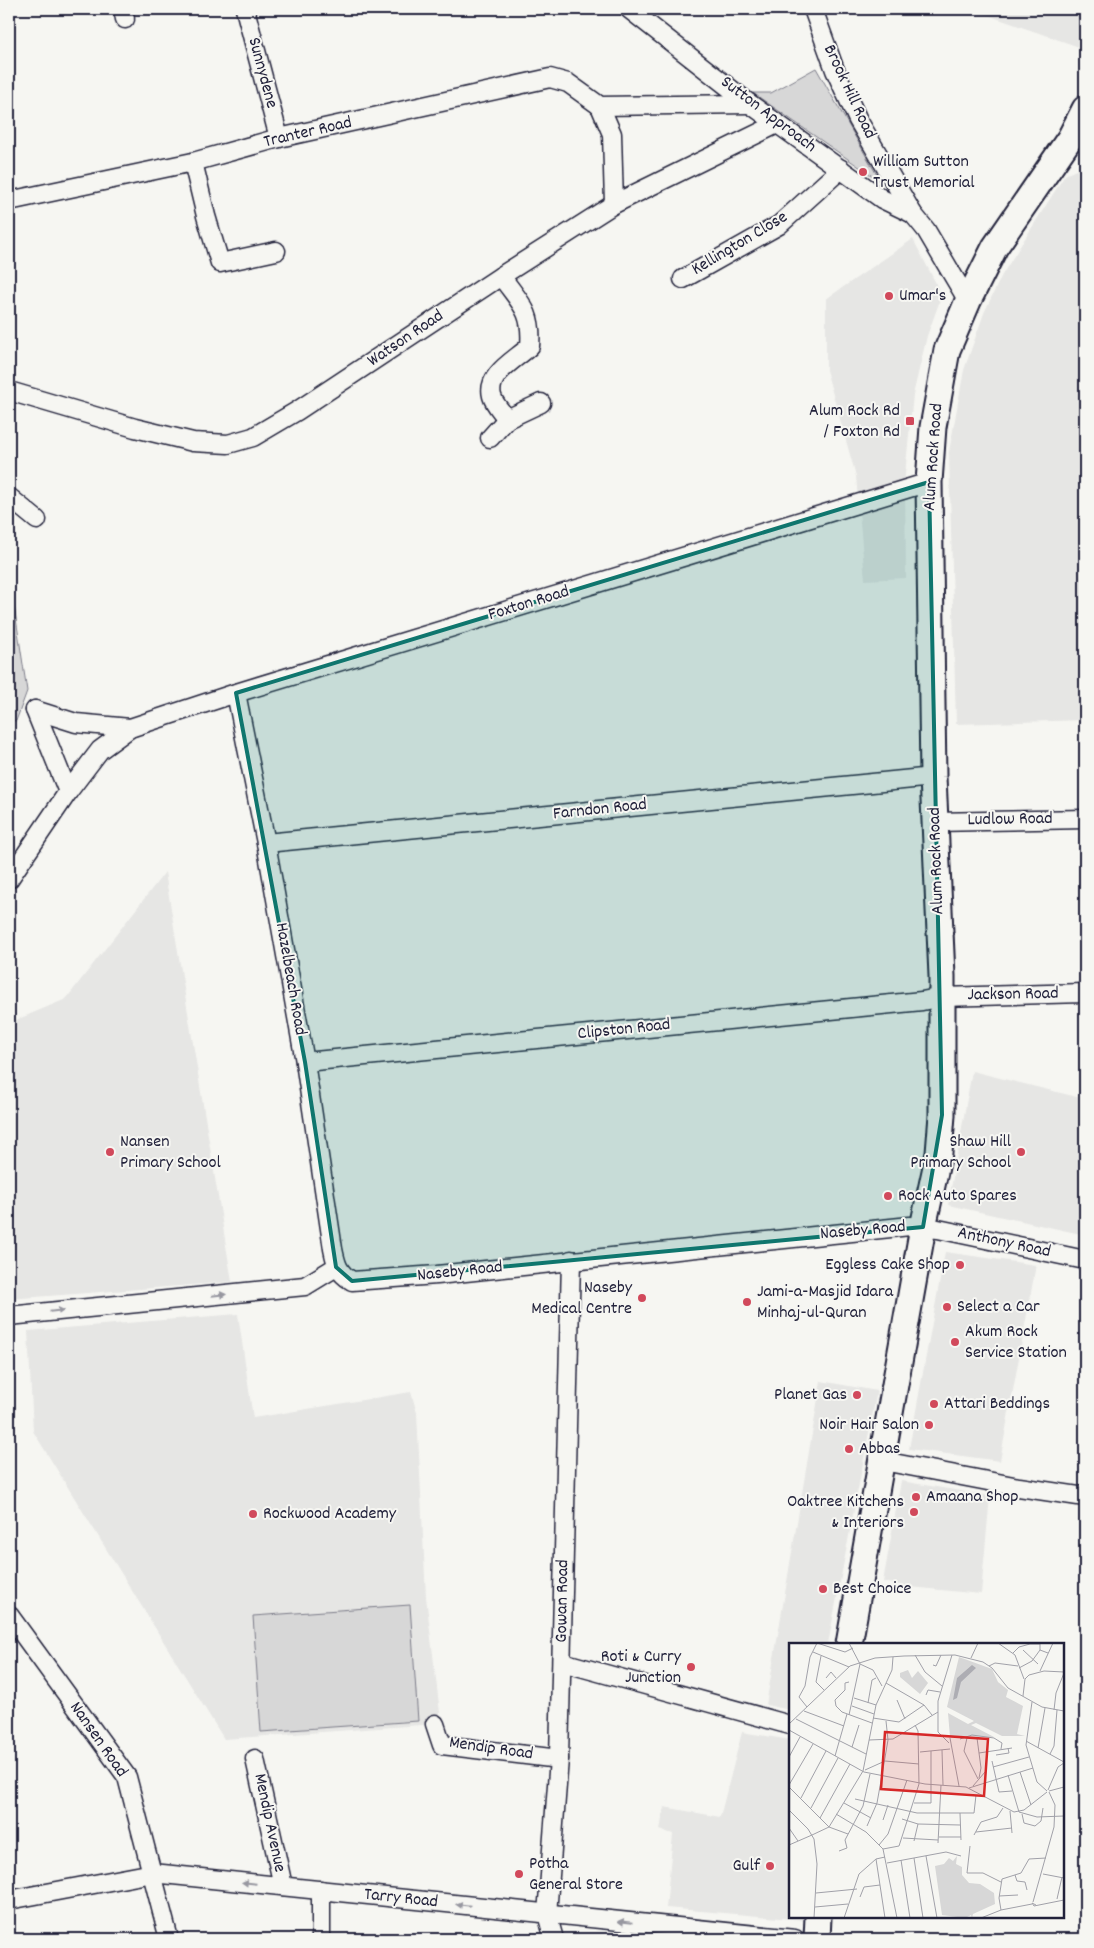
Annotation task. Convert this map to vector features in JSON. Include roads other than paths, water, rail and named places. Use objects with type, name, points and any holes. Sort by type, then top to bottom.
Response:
[{"type":"street","name":"Sunnydene","points":[[245,9],[279,138]]},
{"type":"street","name":"Sutton Approach","points":[[629,9],[777,124],[882,199],[913,214]]},
{"type":"street","name":"Brook Hill Road","points":[[812,9],[858,120],[913,214],[926,230],[968,301]]},
{"type":"street","name":"Tranter Road","points":[[9,201],[193,162],[279,138],[550,78],[568,83],[600,106]]},
{"type":"street","points":[[614,204],[612,134],[600,106],[750,104]]},
{"type":"street","name":"Alum Rock Road","points":[[850,1643],[923,1228],[939,1152],[942,1114],[942,996],[933,777],[929,482],[933,427],[947,350],[968,301],[995,247],[1078,140],[1085,109]]},
{"type":"street","name":"Watson Road","points":[[10,396],[183,440],[228,444],[254,437],[297,411],[614,204],[777,124]]},
{"type":"street","points":[[193,162],[220,263],[276,250]]},
{"type":"street","name":"Kellington Close","points":[[682,279],[779,225],[841,169]]},
{"type":"street","points":[[501,276],[528,314],[532,330],[530,346],[519,357],[498,372],[490,385],[492,397],[506,419]]},
{"type":"street","points":[[490,438],[506,419],[540,403]]},
{"type":"street","name":"Foxton Road","points":[[130,728],[236,693],[929,482]]},
{"type":"street","points":[[9,498],[37,520]]},
{"type":"street","name":"Hazelbeach Road","points":[[236,693],[266,843],[305,1062],[336,1267]]},
{"type":"street","points":[[68,792],[35,710],[76,722],[130,728]]},
{"type":"street","points":[[9,880],[68,792],[100,750],[130,728]]},
{"type":"street","name":"Farndon Road","points":[[266,843],[933,777]]},
{"type":"street","name":"Ludlow Road","points":[[935,822],[1085,819]]},
{"type":"street","name":"Jackson Road","points":[[942,996],[1085,993]]},
{"type":"street","name":"Clipston Road","points":[[305,1062],[912,1002],[942,996]]},
{"type":"street","name":"Naseby Road","points":[[336,1267],[342,1275],[352,1282],[437,1275],[910,1226],[923,1228]]},
{"type":"street","name":"Anthony Road","points":[[923,1228],[938,1229],[1085,1260]]},
{"type":"street","name":"Gowan Road","points":[[554,1939],[547,1914],[559,1759],[571,1260]]},
{"type":"street","points":[[9,1316],[305,1286],[336,1267]]},
{"type":"street","points":[[883,1461],[1019,1487],[1085,1497]]},
{"type":"street","name":"Nansen Road","points":[[9,1615],[127,1777],[169,1939]]},
{"type":"street","points":[[562,1662],[789,1725]]},
{"type":"street","name":"Mendip Road","points":[[436,1724],[442,1745],[559,1759]]},
{"type":"street","name":"Mendip Avenue","points":[[255,1759],[283,1886]]},
{"type":"street","name":"Tarry Road","points":[[9,1900],[153,1873],[795,1939]]},
{"type":"street","points":[[321,1890],[321,1939]]},
{"type":"street","points":[[817,1939],[818,1918]]},
{"type":"place","name":"William Sutton Trust Memorial","points":[[863,172]]},
{"type":"place","name":"Umar's","points":[[889,296]]},
{"type":"place","name":"Alum Rock Rd / Foxton Rd","points":[[910,421]]},
{"type":"place","name":"Nansen Primary School","points":[[110,1152]]},
{"type":"place","name":"Shaw Hill Primary School","points":[[1021,1152]]},
{"type":"place","name":"Rock Auto Spares","points":[[888,1196]]},
{"type":"place","name":"Eggless Cake Shop","points":[[960,1265]]},
{"type":"place","name":"Naseby Medical Centre","points":[[642,1298]]},
{"type":"place","name":"Jami-a-Masjid Idara Minhaj-ul-Quran","points":[[747,1302]]},
{"type":"place","name":"Select a Car","points":[[947,1307]]},
{"type":"place","name":"Akum Rock Service Station","points":[[955,1342]]},
{"type":"place","name":"Planet Gas","points":[[857,1395]]},
{"type":"place","name":"Attari Beddings","points":[[934,1404]]},
{"type":"place","name":"Noir Hair Salon","points":[[929,1425]]},
{"type":"place","name":"Abbas","points":[[849,1449]]},
{"type":"place","name":"Amaana Shop","points":[[916,1497]]},
{"type":"place","name":"Oaktree Kitchens & Interiors","points":[[914,1512]]},
{"type":"place","name":"Rockwood Academy","points":[[253,1514]]},
{"type":"place","name":"Best Choice","points":[[823,1589]]},
{"type":"place","name":"Roti & Curry Junction","points":[[691,1667]]},
{"type":"place","name":"Gulf","points":[[770,1866]]},
{"type":"place","name":"Potha General Store","points":[[519,1874]]}]
